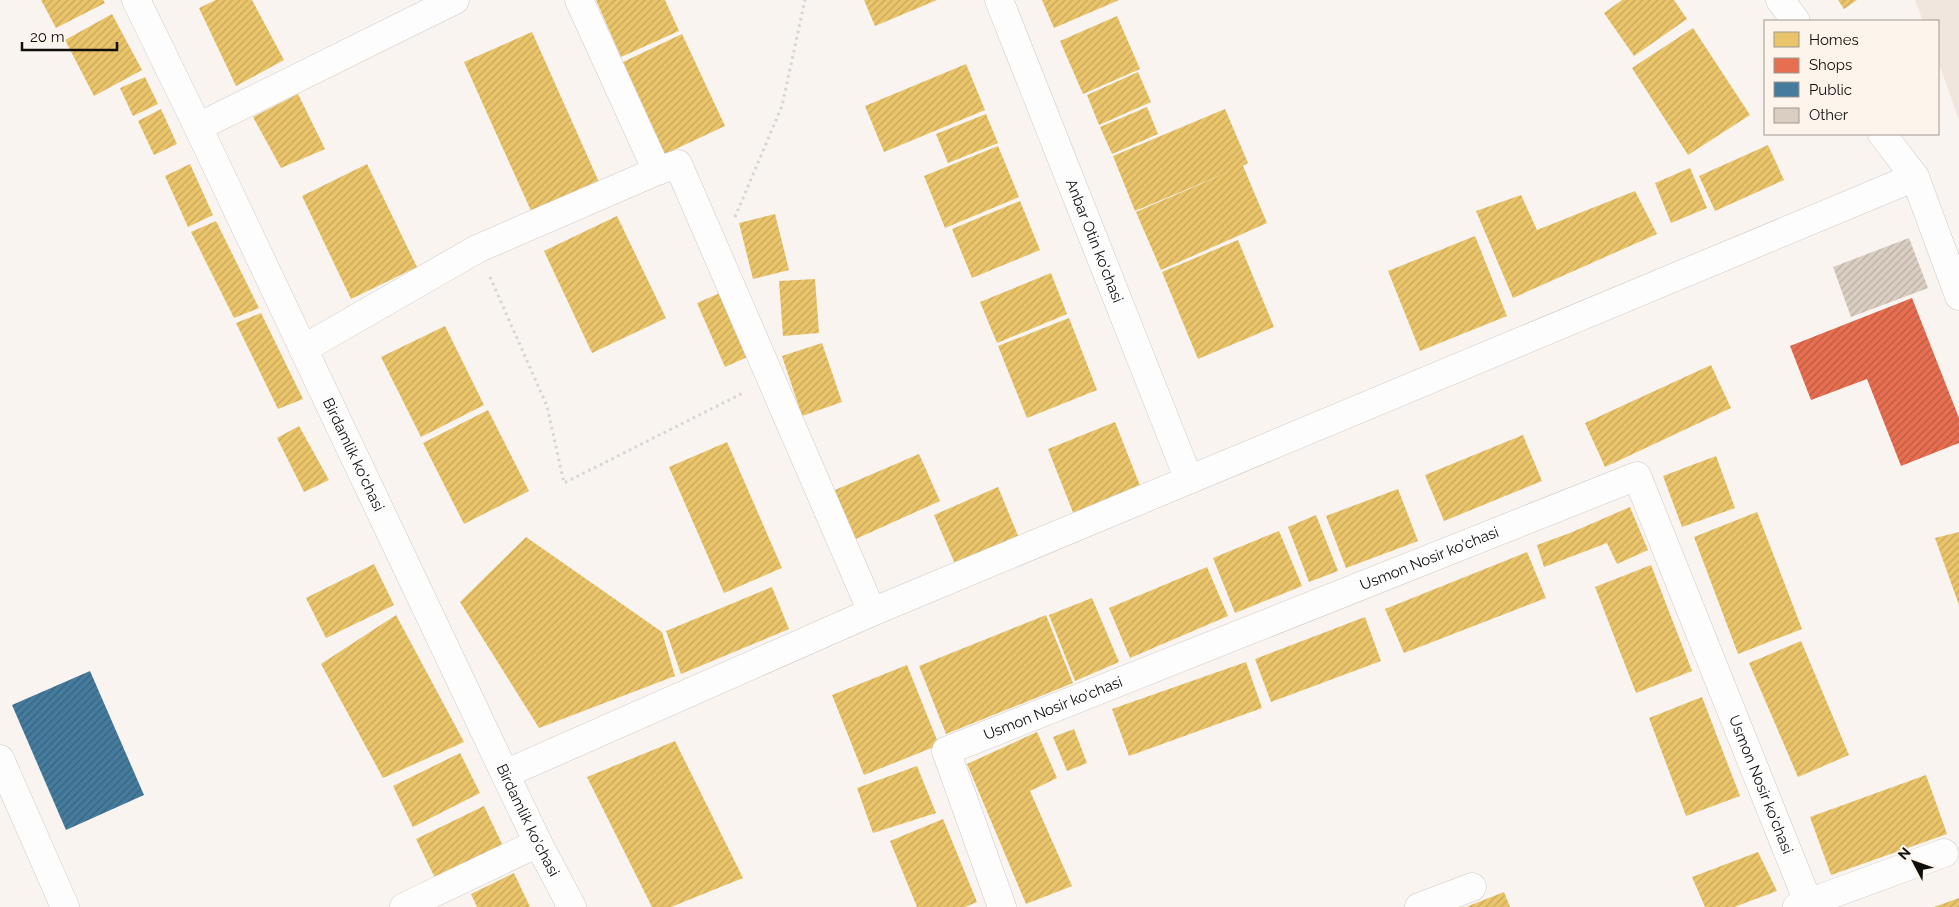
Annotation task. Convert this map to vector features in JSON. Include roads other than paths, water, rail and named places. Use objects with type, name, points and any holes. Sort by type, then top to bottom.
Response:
[{"type":"street","name":"Birdamlik ko'chasi","points":[[136,0],[538,843],[572,907]]},
{"type":"street","points":[[198,127],[454,0]]},
{"type":"street","points":[[580,0],[657,171]]},
{"type":"street","name":"Anbar Otin ko'chasi","points":[[999,0],[1189,480]]},
{"type":"street","points":[[1780,0],[1795,20]]},
{"type":"street","points":[[1883,135],[1915,177],[1959,296]]},
{"type":"street","points":[[303,349],[477,249],[657,171],[678,164],[872,612]]},
{"type":"street","points":[[505,774],[872,612],[1915,177]]},
{"type":"street","name":"Usmon Nosir ko'chasi","points":[[1002,907],[946,751],[1637,476],[1805,906]]},
{"type":"street","points":[[0,759],[65,907]]},
{"type":"street","points":[[404,907],[538,843]]},
{"type":"street","points":[[1805,906],[1944,853]]},
{"type":"street","points":[[1419,907],[1472,887]]}]
